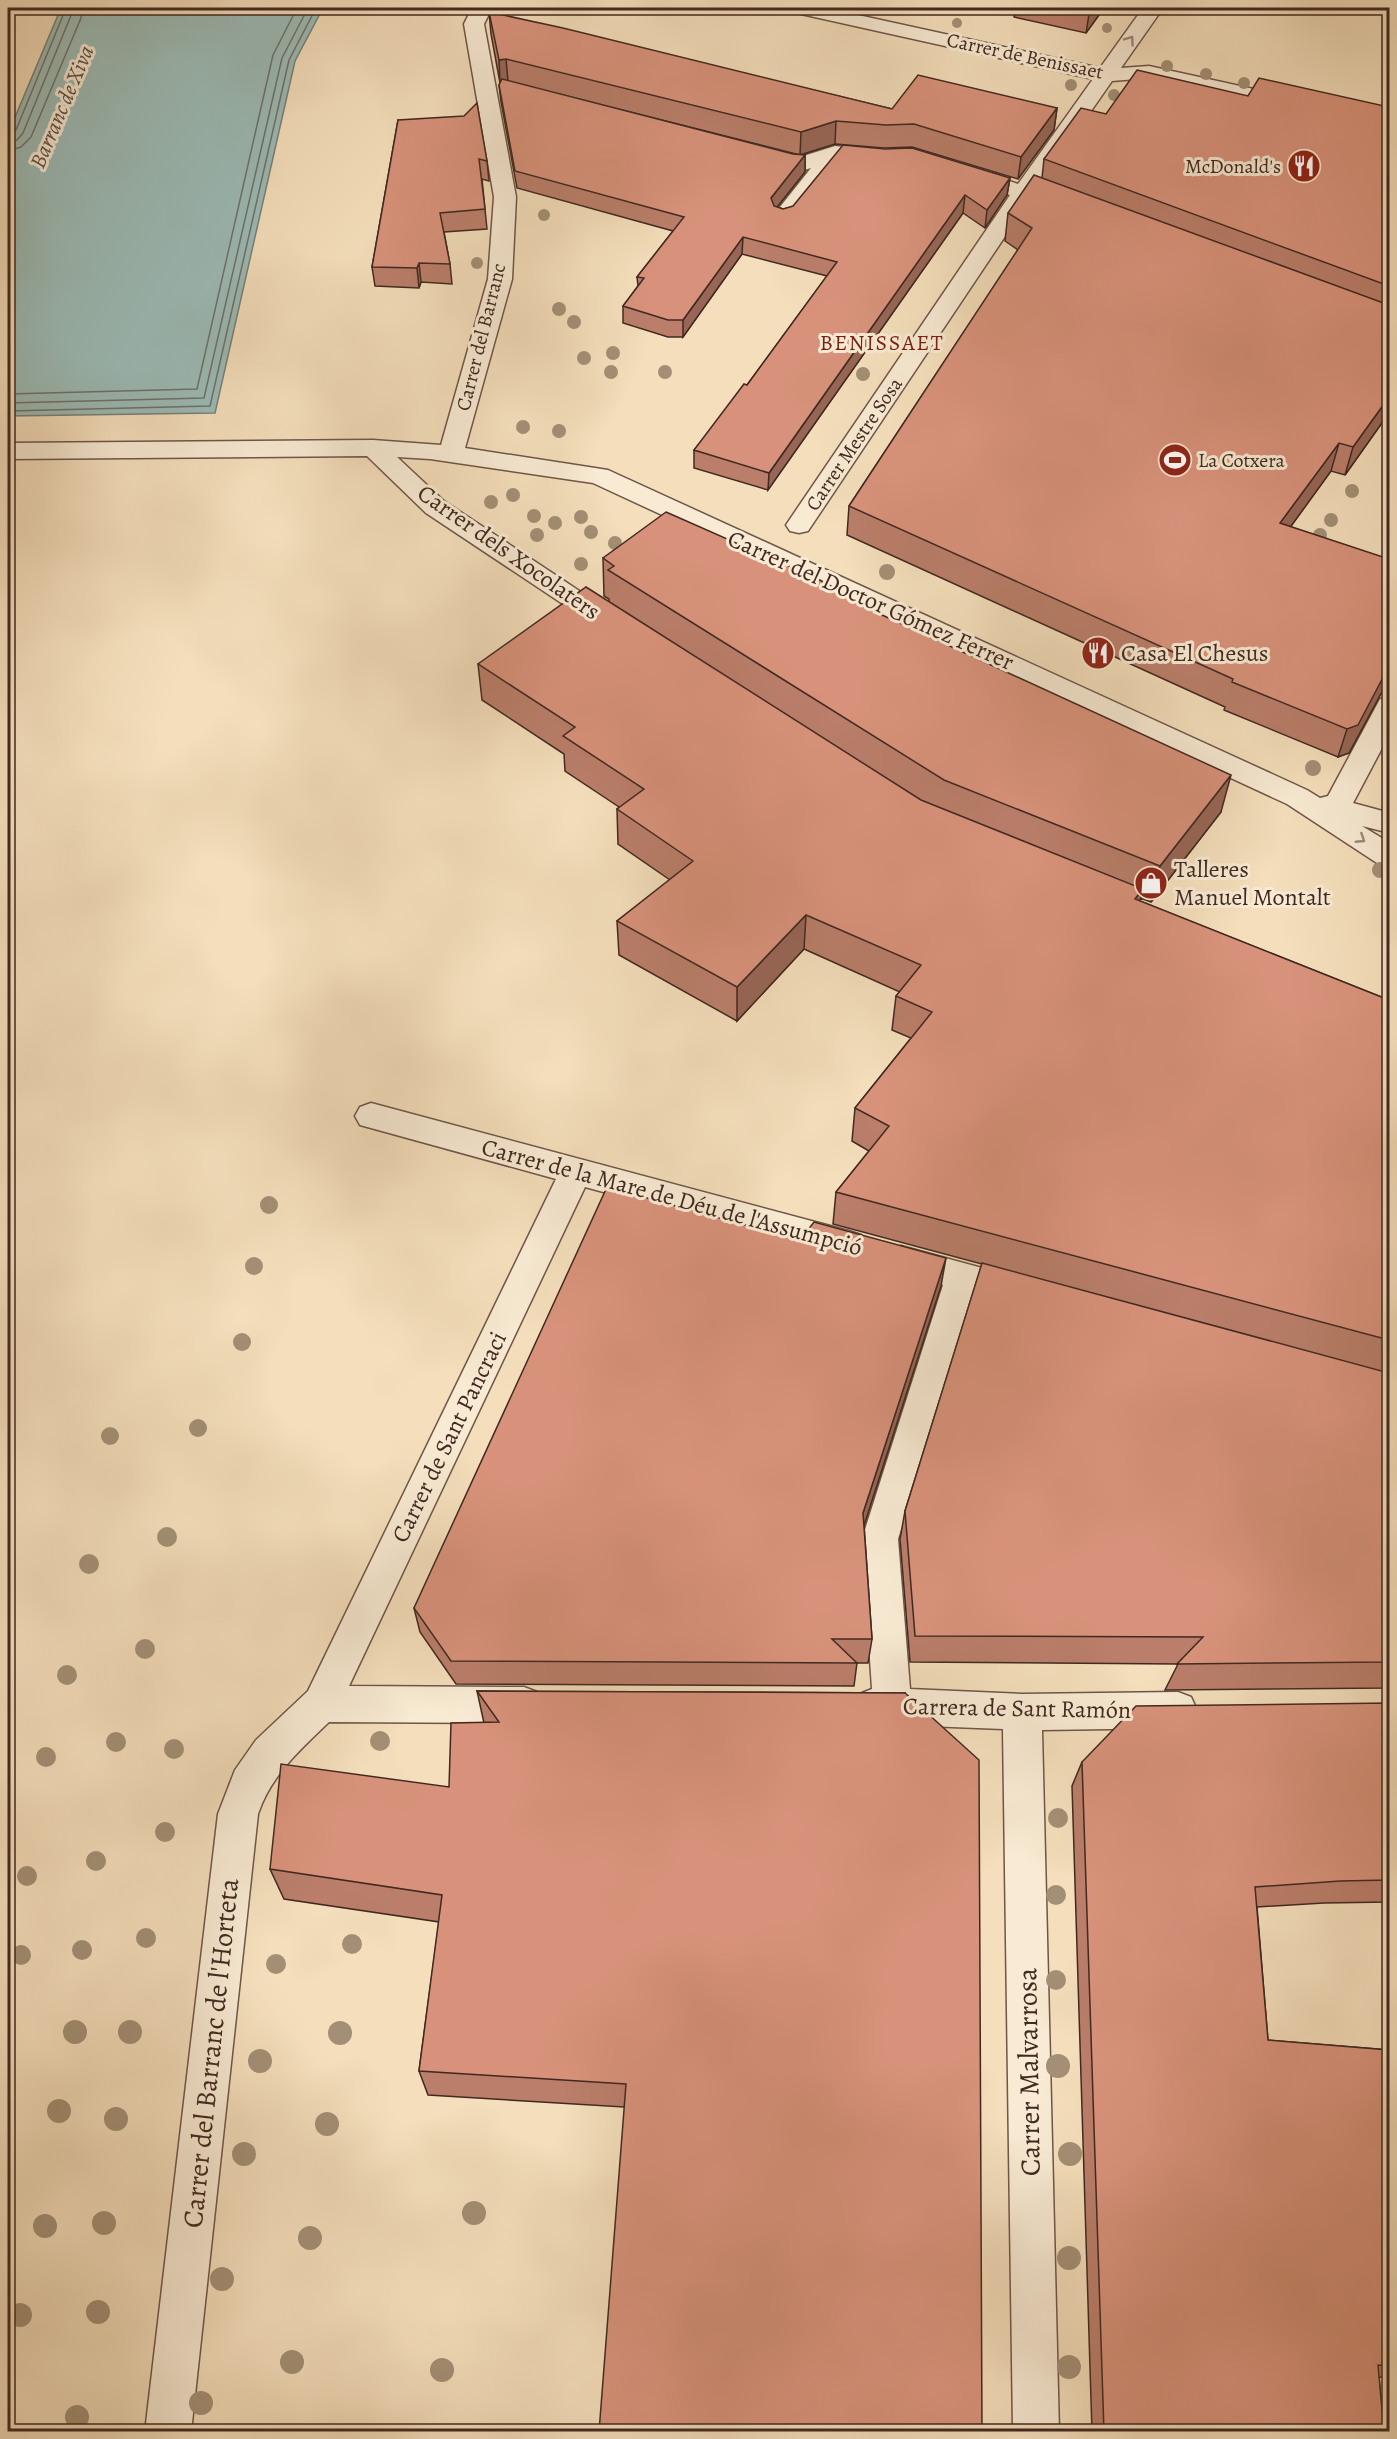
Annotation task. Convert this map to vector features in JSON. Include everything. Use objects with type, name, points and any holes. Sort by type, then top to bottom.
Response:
[{"type":"street","name":"Carrer del Barranc","points":[[441,453],[500,279],[504,197],[474,24],[482,8]]},
{"type":"street","name":"Carrer de Benissaet","points":[[801,8],[1106,75],[1149,72],[1309,108]]},
{"type":"street","name":"Carrer Mestre Sosa","points":[[799,525],[1024,191],[1153,8]]},
{"type":"street","points":[[744,150],[801,164],[835,153],[903,156]]},
{"type":"street","points":[[783,217],[835,153]]},
{"type":"street","points":[[946,167],[1024,191],[1090,216]]},
{"type":"street","name":"Carrer del Doctor Gómez Ferrer","points":[[8,451],[366,448],[441,453],[599,476],[1297,797],[1389,858]]},
{"type":"street","name":"Carrer dels Xocolaters","points":[[366,448],[435,507],[631,637]]},
{"type":"street","points":[[1336,808],[1389,706]]},
{"type":"street","name":"Carrer del Doctor Gómez Ferrer","points":[[1297,797],[1389,823]]},
{"type":"street","name":"Carrer de la Mare de Déu de l'Assumpció","points":[[371,1116],[1044,1298]]},
{"type":"street","name":"Carrer de Sant Pancraci","points":[[321,1704],[577,1170]]},
{"type":"street","points":[[892,1706],[880,1539],[963,1277]]},
{"type":"street","points":[[321,1704],[559,1705]]},
{"type":"street","name":"Carrer del Barranc de l'Horteta","points":[[168,2432],[238,1814],[249,1783],[270,1753],[321,1704]]},
{"type":"street","name":"Carrera de Sant Ramón","points":[[844,1706],[1022,1712],[1212,1710]]},
{"type":"street","name":"Carrer Malvarrosa","points":[[1022,1712],[1036,2432]]},
{"type":"water","name":"Barranc de Xiva","points":[[61,8],[323,8],[295,61],[215,413],[8,416],[8,134]]},
{"type":"building","points":[[489,12],[892,109],[918,75],[1057,108],[1021,157],[914,124],[886,125],[836,121],[801,132],[506,59],[499,60]]},
{"type":"building","points":[[1137,70],[1248,96],[1259,78],[1389,107],[1389,286],[1044,159],[1081,108],[1106,114]]},
{"type":"building","points":[[502,79],[793,154],[805,155],[771,198],[774,206],[783,209],[793,206],[843,145],[885,149],[912,148],[1010,178],[987,210],[965,195],[769,473],[694,450],[744,384],[747,385],[837,262],[743,237],[683,320],[668,320],[623,306],[644,278],[637,277],[684,217],[515,171],[499,85]]},
{"type":"building","points":[[477,103],[487,161],[479,159],[485,209],[440,213],[450,264],[419,263],[417,268],[372,267],[398,120],[464,116]]},
{"type":"building","points":[[1034,175],[1389,305],[1389,397],[1353,447],[1339,443],[1280,523],[1389,559],[1389,666],[1358,725],[1347,729],[1232,682],[1233,679],[849,506],[1032,228],[1008,213]]},
{"type":"building","points":[[666,512],[818,579],[857,600],[856,603],[1231,775],[1160,866],[944,780],[608,570],[614,566],[603,558]]},
{"type":"building","points":[[586,587],[921,800],[1143,889],[1135,899],[1389,1000],[1389,1340],[836,1192],[889,1126],[855,1108],[932,1012],[896,996],[921,965],[806,915],[737,987],[617,921],[693,861],[617,809],[644,789],[563,736],[575,727],[478,664]]},
{"type":"building","points":[[607,1187],[800,1240],[814,1222],[946,1258],[863,1513],[872,1639],[832,1639],[857,1663],[451,1661],[414,1608]]},
{"type":"building","points":[[982,1263],[1389,1373],[1389,1662],[1177,1664],[1203,1637],[915,1636],[905,1511]]},
{"type":"building","points":[[477,1691],[905,1693],[979,1760],[982,2432],[599,2432],[626,2084],[419,2071],[442,1895],[270,1869],[281,1764],[449,1787],[451,1723],[499,1722]]},
{"type":"building","points":[[1389,1703],[1389,1880],[1255,1887],[1268,2040],[1389,2050],[1389,2366],[1378,2365],[1384,2432],[1104,2432],[1082,1762],[1136,1706]]},
{"type":"place","name":"McDonald's","points":[[1304,166]]},
{"type":"place","name":"La Cotxera","points":[[1175,460]]},
{"type":"place","name":"Casa El Chesus","points":[[1098,653]]},
{"type":"place","name":"Talleres Manuel Montalt","points":[[1151,883]]},
{"type":"district","name":"BENISSAET","points":[[882,343]]}]
